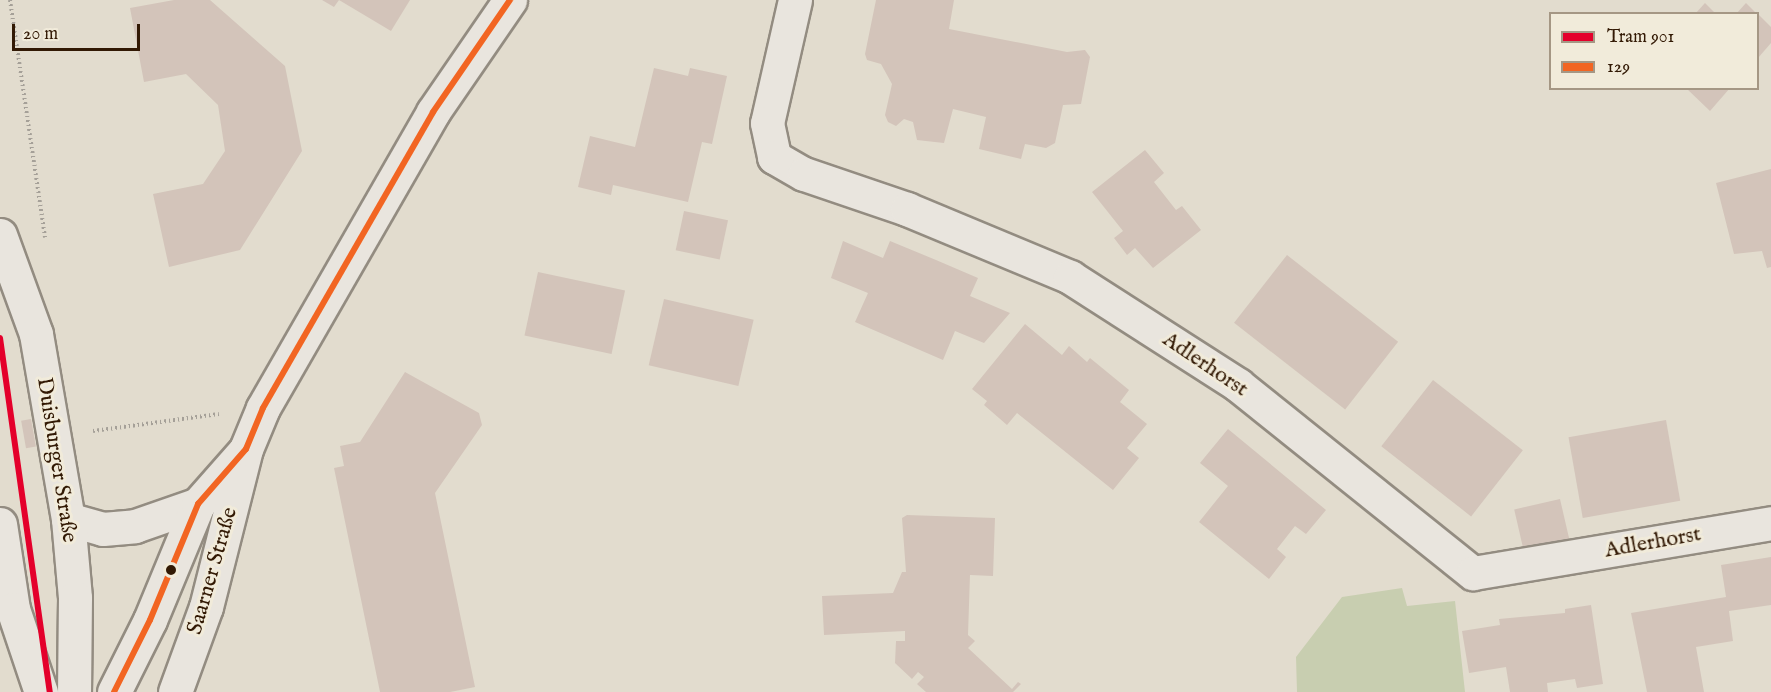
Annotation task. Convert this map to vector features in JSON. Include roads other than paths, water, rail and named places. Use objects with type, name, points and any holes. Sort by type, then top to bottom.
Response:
[{"type":"main road","name":"Saarner Straße","points":[[175,692],[206,607],[246,449],[263,408],[433,112],[510,0]]},
{"type":"main road","name":"Adlerhorst","points":[[795,0],[766,123],[774,157],[804,174],[907,209],[1070,277],[1238,385],[1473,573],[1771,523]]},
{"type":"main road","name":"Duisburger Straße","points":[[0,235],[36,334],[68,519],[75,598],[74,692]]},
{"type":"main road","name":"Saarner Straße","points":[[114,692],[150,620],[198,504],[246,449]]},
{"type":"main road","points":[[68,519],[104,529],[135,526],[198,504]]},
{"type":"main road","points":[[0,524],[13,609],[41,692]]},
{"type":"tram line","name":"901","points":[[0,338],[50,692]]}]
